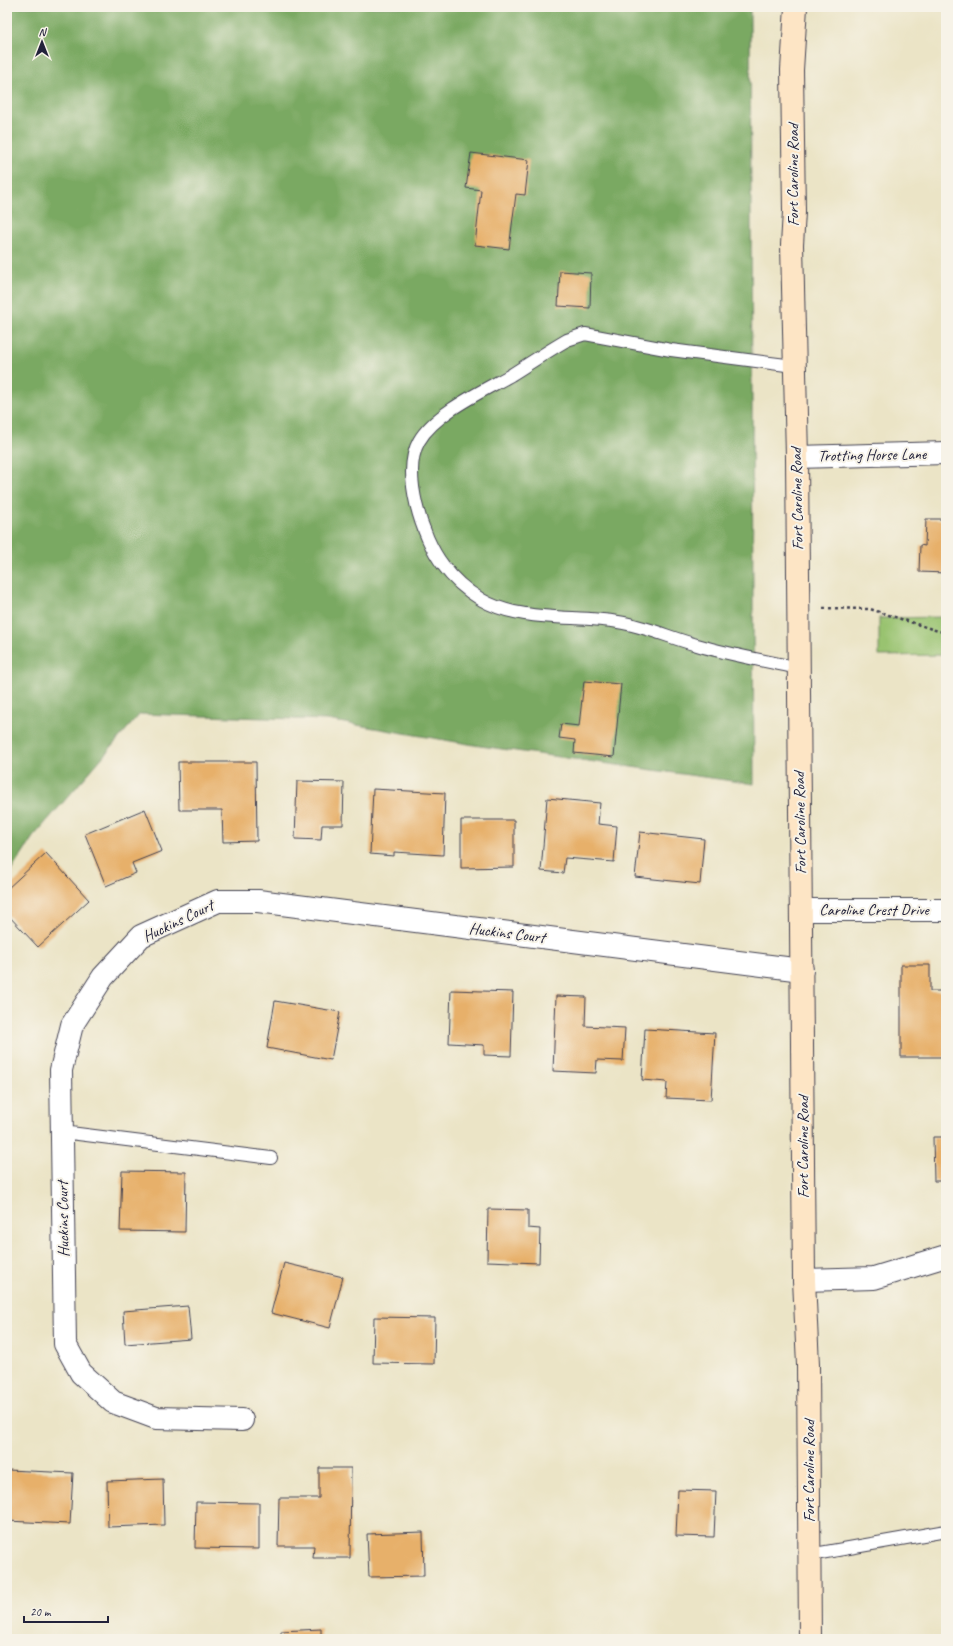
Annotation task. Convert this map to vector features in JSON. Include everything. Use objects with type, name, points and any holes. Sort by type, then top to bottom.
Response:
[{"type":"street","name":"Fort Caroline Road","points":[[796,7],[792,70],[794,366],[797,457],[804,1280],[808,1365],[810,1639]]},
{"type":"street","name":"Trotting Horse Lane","points":[[797,457],[946,453]]},
{"type":"street","name":"Huckins Court","points":[[242,1420],[156,1418],[114,1402],[81,1373],[65,1344],[61,1070],[72,1025],[103,977],[141,936],[218,901],[258,901],[802,970]]},
{"type":"street","name":"Caroline Crest Drive","points":[[801,910],[946,910]]},
{"type":"street","points":[[804,1280],[874,1278],[946,1256]]},
{"type":"lane","points":[[794,366],[642,345],[585,334],[567,340],[442,415],[419,441],[413,468],[412,491],[418,514],[442,564],[455,580],[482,600],[509,611],[617,622],[652,629],[682,641],[723,653],[799,668]]},
{"type":"lane","points":[[62,1132],[271,1158]]},
{"type":"lane","points":[[809,1555],[946,1531]]},
{"type":"path","points":[[798,608],[870,609],[938,631],[946,632]]},
{"type":"green space","points":[[7,7],[750,7],[754,784],[480,746],[327,720],[140,714],[33,837],[7,877]]},
{"type":"green space","points":[[946,617],[946,655],[879,656],[879,618]]},
{"type":"building","points":[[471,153],[529,160],[525,195],[516,194],[509,249],[475,245],[481,190],[466,188]]},
{"type":"building","points":[[560,271],[591,273],[590,308],[558,306]]},
{"type":"building","points":[[926,519],[946,519],[946,573],[919,572],[920,545],[925,546]]},
{"type":"building","points":[[584,681],[621,684],[614,757],[574,753],[575,740],[559,738],[561,724],[579,726]]},
{"type":"building","points":[[178,762],[256,762],[257,841],[223,842],[222,810],[179,810]]},
{"type":"building","points":[[297,781],[344,782],[343,825],[322,825],[321,840],[295,839]]},
{"type":"building","points":[[373,789],[445,793],[443,855],[394,852],[394,856],[370,854]]},
{"type":"building","points":[[547,798],[600,803],[598,824],[617,826],[614,862],[565,858],[563,873],[541,871]]},
{"type":"building","points":[[145,809],[162,851],[132,863],[136,873],[106,886],[85,834]]},
{"type":"building","points":[[461,820],[514,820],[514,867],[461,868]]},
{"type":"building","points":[[640,832],[704,839],[700,884],[635,877]]},
{"type":"building","points":[[46,853],[89,900],[38,947],[7,914],[7,889]]},
{"type":"building","points":[[901,965],[930,965],[930,991],[946,991],[945,1057],[901,1057]]},
{"type":"building","points":[[451,990],[513,992],[511,1056],[484,1055],[484,1045],[449,1043]]},
{"type":"building","points":[[556,996],[586,997],[585,1026],[625,1028],[623,1061],[597,1060],[596,1073],[553,1071]]},
{"type":"building","points":[[275,1001],[340,1012],[331,1060],[267,1048]]},
{"type":"building","points":[[645,1029],[715,1033],[711,1100],[666,1098],[667,1082],[642,1080]]},
{"type":"building","points":[[933,1137],[946,1137],[946,1181],[934,1181]]},
{"type":"building","points":[[122,1171],[186,1172],[185,1232],[120,1231]]},
{"type":"building","points":[[488,1209],[528,1210],[528,1228],[540,1229],[539,1263],[487,1261]]},
{"type":"building","points":[[284,1263],[343,1277],[330,1328],[271,1313]]},
{"type":"building","points":[[188,1306],[191,1339],[125,1344],[123,1311]]},
{"type":"building","points":[[374,1317],[435,1318],[434,1364],[373,1363]]},
{"type":"building","points":[[319,1468],[351,1468],[350,1558],[313,1558],[314,1546],[278,1546],[279,1498],[319,1498]]},
{"type":"building","points":[[7,1470],[73,1473],[70,1524],[7,1521]]},
{"type":"building","points":[[163,1479],[164,1525],[108,1527],[107,1481]]},
{"type":"building","points":[[678,1490],[716,1491],[714,1537],[676,1536]]},
{"type":"building","points":[[196,1502],[259,1503],[259,1549],[195,1548]]},
{"type":"building","points":[[423,1532],[424,1576],[369,1577],[367,1534]]},
{"type":"building","points":[[321,1629],[321,1639],[281,1639],[281,1631]]}]
